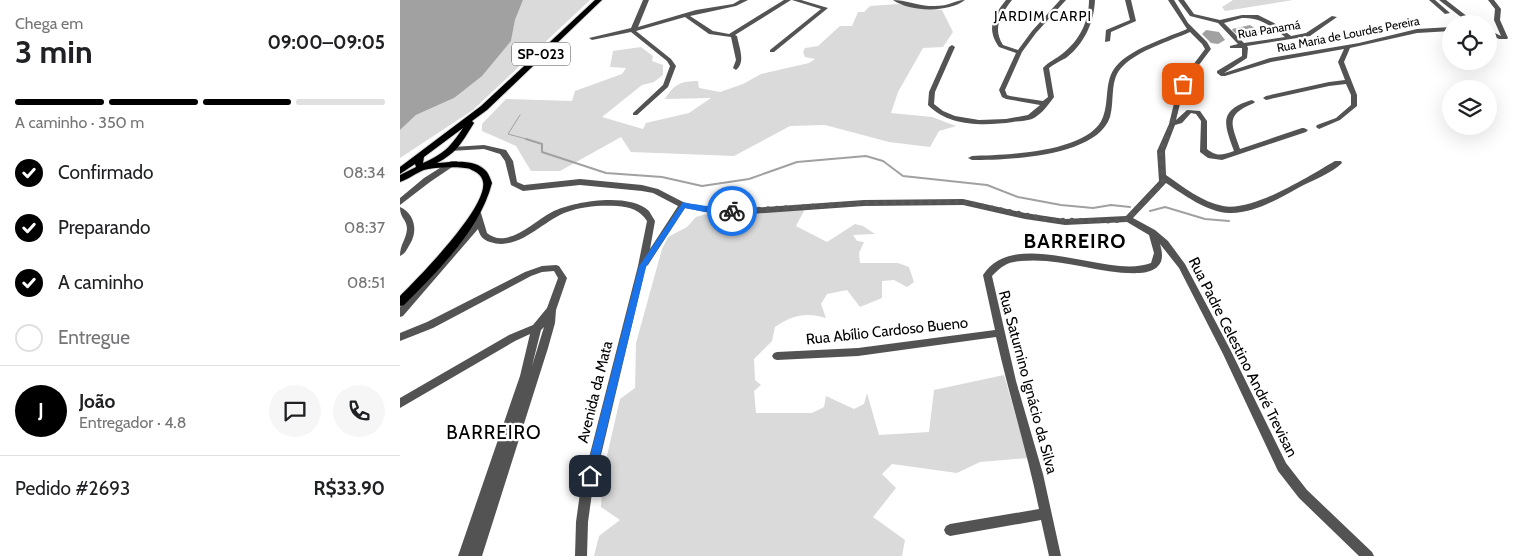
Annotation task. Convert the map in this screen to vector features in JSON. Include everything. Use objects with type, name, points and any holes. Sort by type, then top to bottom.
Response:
[{"type":"main road","name":"SP-023","points":[[400,171],[440,143],[484,108],[599,0]]},
{"type":"main road","name":"SP-023","points":[[400,179],[428,166],[452,149],[468,126],[484,108]]},
{"type":"main road","name":"SP-023","points":[[440,143],[452,149]]},
{"type":"main road","points":[[400,302],[478,218],[487,192],[489,183],[487,176],[475,169],[448,160],[452,149]]},
{"type":"main road","points":[[420,156],[418,164],[428,166],[454,163]]},
{"type":"street","points":[[633,31],[646,0]]},
{"type":"street","points":[[724,0],[736,4]]},
{"type":"street","points":[[592,38],[633,31],[685,15],[736,4],[745,0]]},
{"type":"street","points":[[729,36],[788,0]]},
{"type":"street","points":[[795,0],[825,8]]},
{"type":"street","points":[[772,51],[825,8],[828,0]]},
{"type":"street","points":[[896,0],[914,5],[941,6],[953,6],[962,0]]},
{"type":"street","points":[[1009,0],[996,18],[996,37],[1001,46],[1019,52]]},
{"type":"street","points":[[1042,103],[1008,98],[1002,93],[1019,52],[1063,0]]},
{"type":"street","points":[[952,47],[930,99],[932,105],[942,113],[970,120],[1006,120],[1034,116],[1042,103],[1050,97],[1046,68],[1072,49],[1085,30],[1092,14],[1092,0]]},
{"type":"street","points":[[1107,41],[1108,31],[1133,21],[1128,0]]},
{"type":"street","points":[[1172,0],[1183,19],[1208,49],[1183,84],[1172,124],[1161,151],[1161,166],[1164,177],[1180,189],[1212,205],[1235,210],[1280,194],[1338,163]]},
{"type":"street","points":[[1181,0],[1192,15],[1220,22],[1254,15],[1267,20],[1290,38]]},
{"type":"street","points":[[1432,0],[1458,15]]},
{"type":"street","points":[[1442,0],[1450,10]]},
{"type":"street","points":[[1449,0],[1450,10]]},
{"type":"street","points":[[1491,0],[1498,9],[1497,20],[1505,38],[1497,36]]},
{"type":"street","points":[[685,15],[706,30],[734,36],[739,60],[736,68]]},
{"type":"street","name":"Rua Panamá","points":[[1232,47],[1313,33],[1334,17]]},
{"type":"street","points":[[1183,19],[1226,29]]},
{"type":"street","points":[[1220,22],[1243,44]]},
{"type":"street","points":[[972,158],[1026,156],[1052,152],[1095,132],[1106,120],[1112,78],[1120,66],[1192,29]]},
{"type":"street","name":"Rua Maria de Lourdes Pereira","points":[[1243,44],[1246,50],[1245,56],[1219,72],[1221,75],[1270,60],[1348,47],[1417,31],[1442,30]]},
{"type":"street","points":[[633,31],[669,60],[673,66],[666,86],[635,114]]},
{"type":"street","points":[[1319,128],[1345,114],[1354,106],[1354,95],[1342,66],[1342,56],[1348,47]]},
{"type":"street","points":[[1328,50],[1342,56]]},
{"type":"street","points":[[1266,98],[1329,84],[1348,82]]},
{"type":"street","points":[[1238,153],[1230,129],[1230,114],[1234,108],[1252,102]]},
{"type":"street","points":[[1172,124],[1180,121],[1187,112],[1195,111],[1204,120],[1202,147],[1206,154],[1222,158],[1304,130]]},
{"type":"street","points":[[452,149],[491,148],[503,152],[509,161],[514,183],[523,188],[580,182],[642,188],[655,191],[683,205],[704,210],[731,211],[864,203],[963,202],[1065,222],[1113,221],[1128,219],[1160,186],[1164,177]]},
{"type":"street","points":[[400,202],[427,180],[454,163]]},
{"type":"street","name":"Avenida da Mata","points":[[478,218],[481,230],[487,238],[505,241],[572,207],[609,204],[638,206],[649,214],[651,221],[642,266],[586,493],[582,522],[581,556]]},
{"type":"street","name":"Avenida da Mata","points":[[642,266],[683,205]]},
{"type":"street","points":[[400,210],[410,219],[412,227],[411,235],[400,253]]},
{"type":"street","points":[[400,313],[478,218]]},
{"type":"street","name":"Rua Padre Celestino André Trevisan","points":[[1128,219],[1152,232],[1174,253],[1194,288],[1290,480],[1368,556]]},
{"type":"street","name":"Rua Saturnino Ignácio da Silva","points":[[1055,556],[1046,513],[999,333],[987,275],[996,264],[1016,257],[1131,269],[1148,269],[1154,266],[1158,260],[1152,232]]},
{"type":"street","points":[[400,337],[430,325],[528,274],[542,269],[556,268],[563,278],[551,310],[550,323],[476,556]]},
{"type":"street","points":[[464,556],[525,376],[537,326],[551,310]]},
{"type":"street","points":[[400,402],[512,338],[537,326],[550,323]]},
{"type":"street","points":[[400,331],[411,333]]},
{"type":"street","name":"Rua Abílio Cardoso Bueno","points":[[777,356],[858,352],[999,333]]},
{"type":"street","points":[[950,530],[1046,513]]},
{"type":"shaded area","points":[[400,0],[523,0],[515,20],[511,41],[482,76],[454,98],[416,115],[400,130]]},
{"type":"shaded area","points":[[523,0],[590,0],[473,110],[400,158],[400,130],[416,115],[454,98],[511,41],[515,20]]},
{"type":"shaded area","points":[[1233,0],[1293,0],[1225,11],[1222,7]]},
{"type":"shaded area","points":[[898,4],[942,10],[953,32],[943,47],[923,48],[898,92],[891,113],[932,117],[956,126],[939,131],[930,147],[889,142],[825,125],[790,126],[734,156],[631,152],[621,137],[560,171],[531,171],[516,146],[482,131],[482,124],[506,99],[572,101],[575,91],[622,74],[626,68],[610,67],[613,51],[641,47],[653,56],[652,61],[663,65],[663,75],[654,82],[642,85],[602,117],[643,129],[646,123],[689,113],[711,98],[665,99],[678,84],[698,81],[699,88],[720,92],[743,84],[761,74],[809,63],[815,59],[805,57],[803,52],[805,48],[818,46],[840,26],[852,26],[858,12],[864,12],[870,6]]},
{"type":"shaded area","points":[[1250,25],[1263,34],[1252,37],[1243,36],[1232,29]]},
{"type":"shaded area","points":[[1206,30],[1219,32],[1225,40],[1218,44],[1211,43],[1202,34]]},
{"type":"shaded area","points":[[806,207],[796,226],[827,242],[855,224],[863,226],[875,234],[853,235],[857,241],[864,242],[859,253],[860,263],[898,263],[909,267],[914,282],[907,287],[894,280],[882,281],[882,298],[860,307],[847,290],[827,294],[821,304],[826,318],[812,315],[793,317],[775,327],[772,341],[754,359],[755,380],[761,385],[754,391],[756,413],[812,413],[824,407],[826,396],[854,409],[864,404],[867,393],[879,435],[929,432],[934,390],[1004,375],[1028,458],[980,462],[957,473],[892,464],[882,474],[896,488],[873,517],[905,540],[902,556],[594,556],[599,536],[620,520],[601,507],[603,473],[620,399],[635,388],[636,343],[662,249],[668,237],[687,227],[696,217],[710,213]]},
{"type":"waterway","points":[[520,115],[508,134],[530,140]]},
{"type":"waterway","points":[[526,139],[542,144],[542,152],[606,173],[662,177],[702,186],[749,179],[797,162],[866,156],[883,161],[903,176],[987,185],[1018,197],[1061,205],[1093,208],[1111,205],[1130,207]]},
{"type":"waterway","points":[[1150,211],[1165,207],[1205,219],[1229,221]]},
{"type":"way so far","points":[[732,211],[864,203],[963,202],[1065,222],[1128,219],[1163,182],[1164,177],[1160,159],[1161,151],[1172,124],[1183,84]]},
{"type":"district","name":"JARDIM CARPI","points":[[1043,16]]},
{"type":"district","name":"BARREIRO","points":[[1075,241]]},
{"type":"district","name":"BARREIRO","points":[[494,432]]},
{"type":"route","points":[[590,476],[642,266],[669,229],[683,205],[704,210],[732,211]]}]
